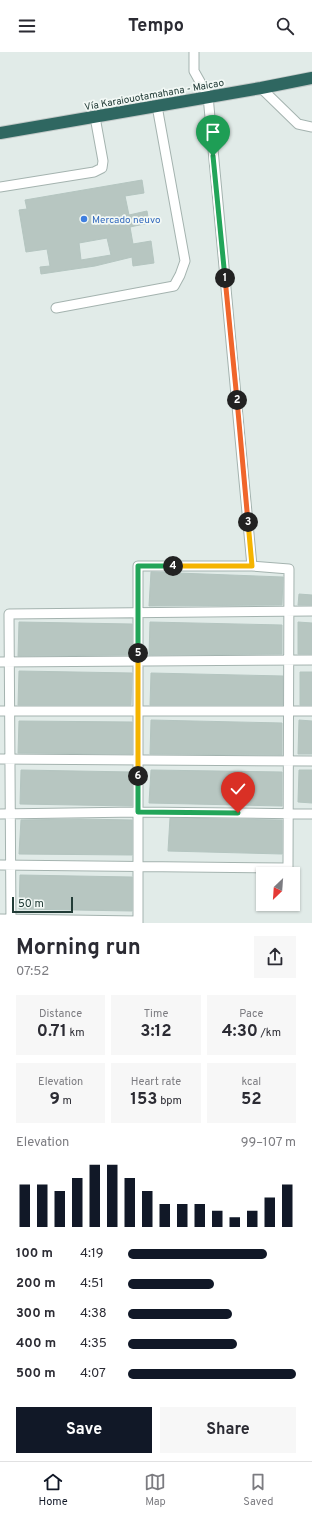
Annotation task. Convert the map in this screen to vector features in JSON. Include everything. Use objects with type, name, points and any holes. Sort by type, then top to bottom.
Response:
[{"type":"highway","name":"Vía Karaiouotamahana - Maicao","points":[[0,133],[312,78]]},
{"type":"street","points":[[194,52],[194,71],[208,96],[252,566]]},
{"type":"street","points":[[261,88],[298,124],[312,127]]},
{"type":"street","points":[[56,308],[174,286],[180,275],[185,261],[157,106]]},
{"type":"street","points":[[0,187],[94,172],[102,168],[103,161],[95,117]]},
{"type":"street","points":[[0,865],[138,866],[288,868],[289,569],[252,566],[138,566],[138,613],[138,661],[138,711],[138,760],[138,812],[138,866],[138,922],[11,921],[0,919]]},
{"type":"street","points":[[11,921],[10,759],[5,711],[5,662],[9,614],[312,611]]},
{"type":"street","points":[[5,662],[312,660]]},
{"type":"street","points":[[5,711],[312,711]]},
{"type":"street","points":[[0,759],[312,760]]},
{"type":"street","points":[[0,814],[138,812],[312,814]]},
{"type":"building","name":"Mercado neuvo","points":[[142,180],[144,193],[125,196],[129,215],[147,211],[149,223],[130,227],[133,244],[151,241],[154,263],[133,266],[132,257],[95,266],[41,274],[40,267],[50,266],[47,249],[26,252],[19,210],[27,209],[25,200]],"holes":[[[107,238],[111,255],[81,260],[79,243]]]},
{"type":"building","points":[[151,572],[283,577],[282,605],[149,606]]},
{"type":"building","points":[[299,594],[312,595],[312,605],[298,605]]},
{"type":"building","points":[[19,622],[132,624],[132,655],[18,656]]},
{"type":"building","points":[[150,622],[282,625],[282,654],[149,655]]},
{"type":"building","points":[[298,622],[312,623],[312,654],[298,654]]},
{"type":"building","points":[[19,671],[132,673],[131,705],[18,705]]},
{"type":"building","points":[[300,672],[312,672],[312,705],[300,705]]},
{"type":"building","points":[[151,673],[283,676],[283,705],[150,705]]},
{"type":"building","points":[[151,720],[282,723],[282,755],[150,754]]},
{"type":"building","points":[[299,720],[312,721],[312,754],[298,754]]},
{"type":"building","points":[[19,721],[132,722],[132,754],[18,753]]},
{"type":"building","points":[[21,770],[132,772],[132,806],[20,804]]},
{"type":"building","points":[[151,770],[282,772],[282,806],[149,803]]},
{"type":"building","points":[[299,770],[312,770],[312,803],[298,802]]},
{"type":"building","points":[[170,818],[282,820],[282,854],[168,851]]},
{"type":"building","points":[[21,820],[132,820],[132,855],[19,854]]},
{"type":"building","points":[[20,875],[132,877],[132,911],[19,909]]},
{"type":"place","name":"Mercado neuvo","points":[[84,219]]},
{"type":"route","points":[[213,156],[252,566],[138,566],[138,812],[238,813]]}]
